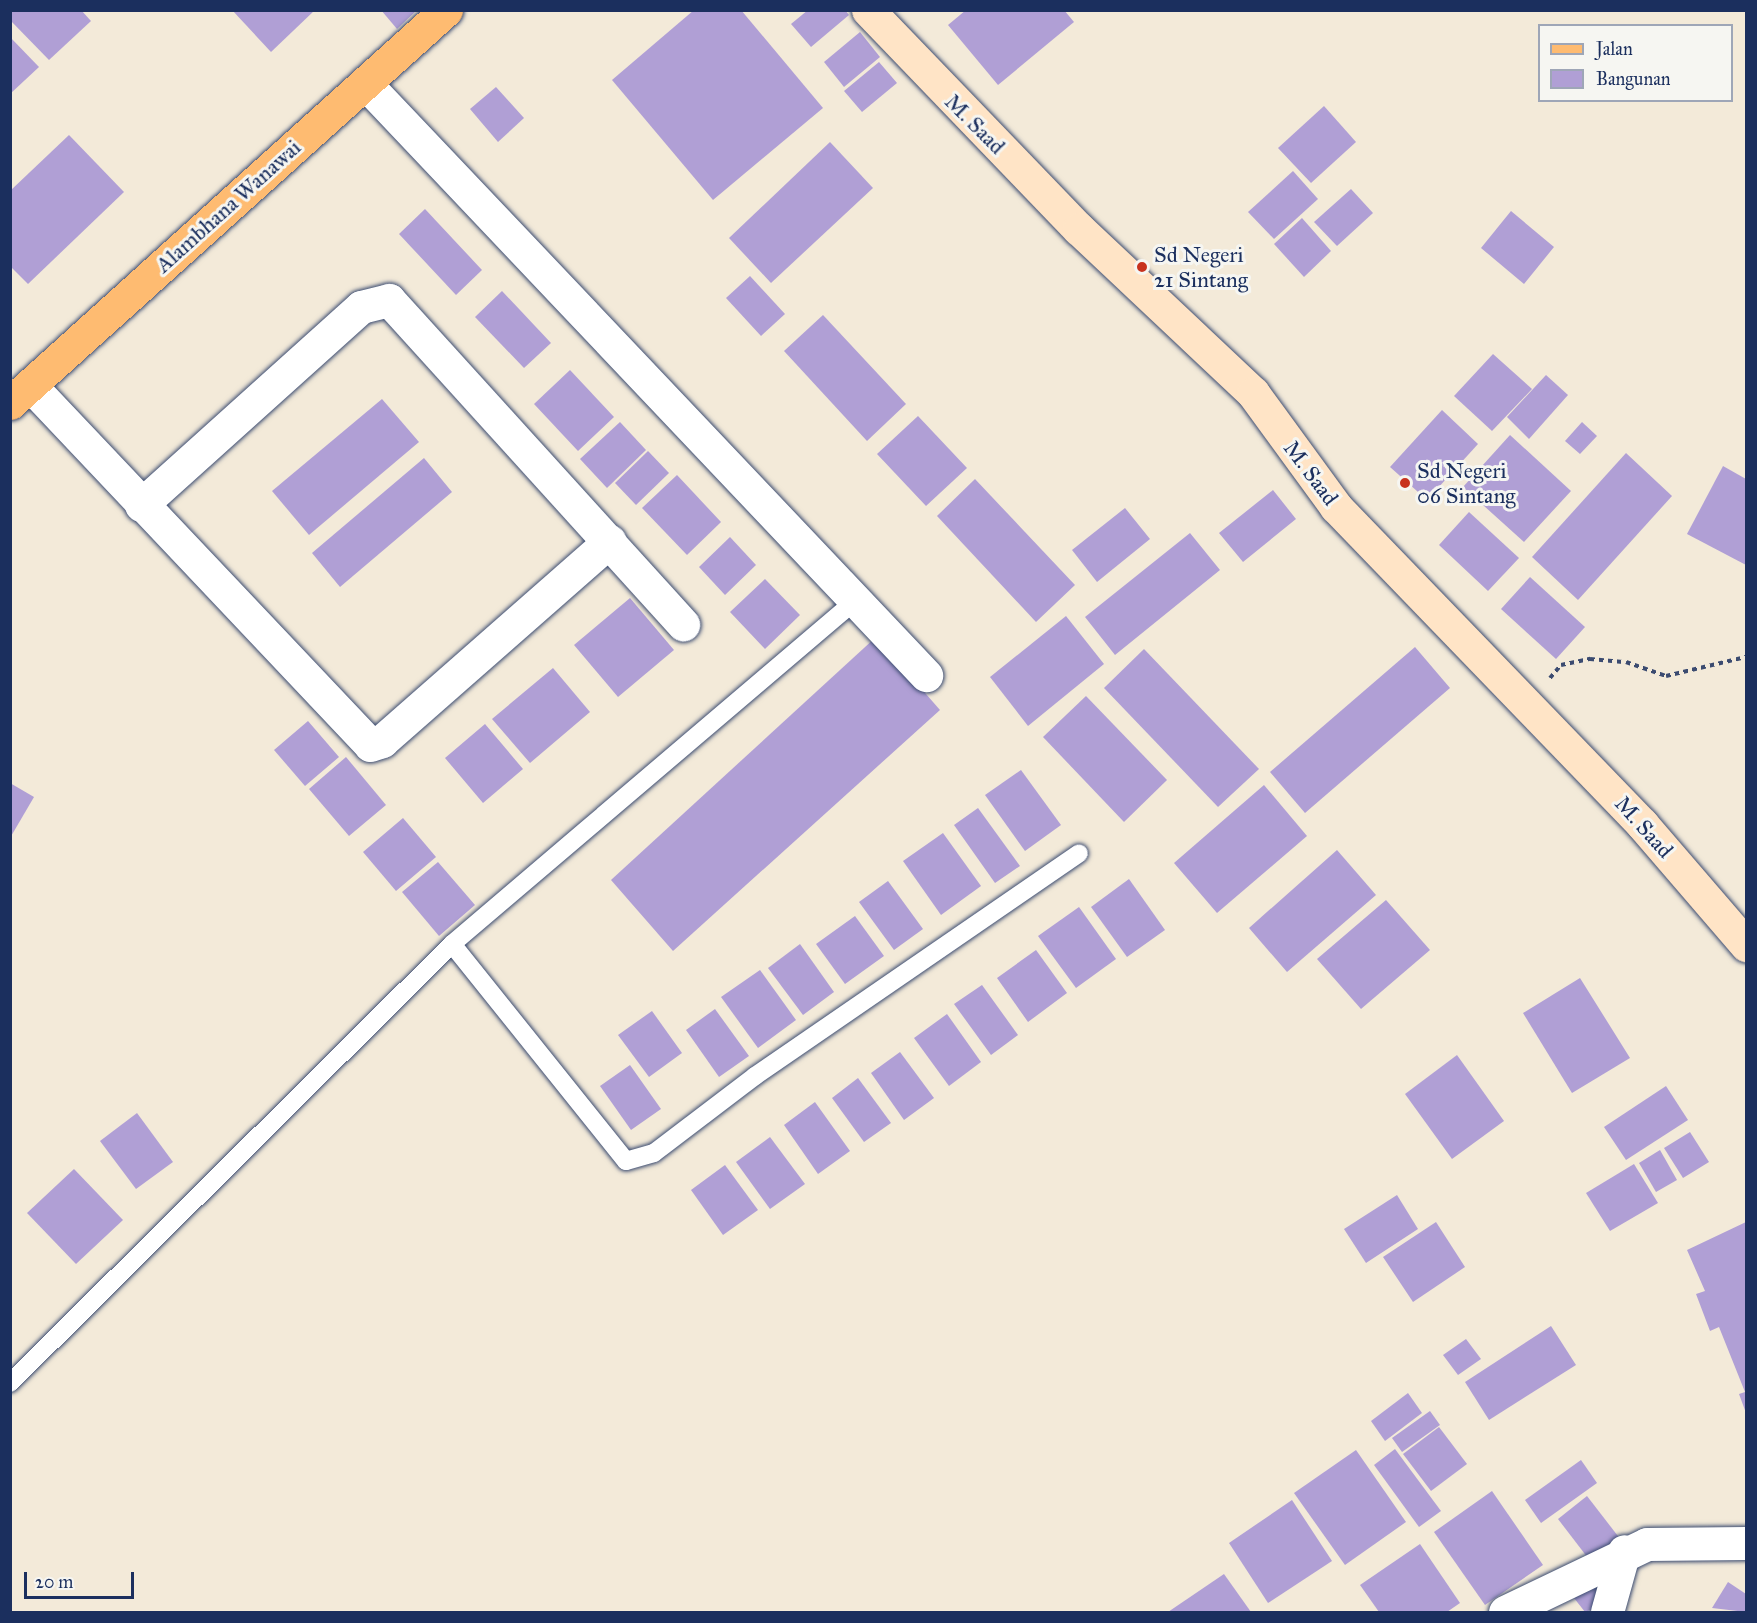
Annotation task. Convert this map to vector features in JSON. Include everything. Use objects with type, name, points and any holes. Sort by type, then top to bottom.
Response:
[{"type":"main road","name":"Alambhana Wanawai","points":[[17,395],[446,10]]},
{"type":"street","name":"M. Saad","points":[[868,10],[1062,212],[1252,393],[1336,507],[1528,704],[1746,945]]},
{"type":"street","points":[[365,82],[926,675]]},
{"type":"street","points":[[141,506],[361,307],[390,300],[610,540],[683,624]]},
{"type":"street","points":[[17,395],[141,506],[370,745],[382,741],[610,540]]},
{"type":"street","points":[[1505,1612],[1624,1551],[1647,1544],[1746,1543]]},
{"type":"street","points":[[1607,1612],[1624,1551]]},
{"type":"lane","points":[[10,1383],[452,944],[856,600]]},
{"type":"lane","points":[[452,944],[626,1161],[654,1153],[755,1076],[1079,853]]},
{"type":"path","points":[[1528,704],[1561,665],[1590,659],[1626,662],[1666,676],[1746,657]]},
{"type":"building","points":[[10,10],[81,10],[91,21],[49,60],[10,20]]},
{"type":"building","points":[[232,10],[315,10],[271,52]]},
{"type":"building","points":[[381,10],[417,10],[397,29]]},
{"type":"building","points":[[694,10],[741,10],[823,108],[713,200],[612,80]]},
{"type":"building","points":[[808,10],[845,10],[849,15],[811,47],[791,24]]},
{"type":"building","points":[[966,10],[1064,10],[1074,22],[998,85],[948,25]]},
{"type":"building","points":[[860,32],[880,57],[844,87],[824,62]]},
{"type":"building","points":[[10,37],[39,67],[10,94]]},
{"type":"building","points":[[879,62],[897,83],[862,112],[844,91]]},
{"type":"building","points":[[496,87],[524,118],[498,142],[470,109]]},
{"type":"building","points":[[1324,106],[1356,142],[1311,183],[1278,148]]},
{"type":"building","points":[[69,135],[124,192],[28,284],[10,266],[10,191]]},
{"type":"building","points":[[830,142],[873,188],[771,283],[729,238]]},
{"type":"building","points":[[1293,171],[1318,199],[1274,239],[1248,212]]},
{"type":"building","points":[[1351,189],[1373,213],[1337,246],[1314,222]]},
{"type":"building","points":[[425,209],[482,270],[456,295],[399,234]]},
{"type":"building","points":[[1511,211],[1554,247],[1524,284],[1481,248]]},
{"type":"building","points":[[1302,218],[1331,251],[1304,277],[1274,244]]},
{"type":"building","points":[[750,276],[785,314],[761,336],[726,298]]},
{"type":"building","points":[[502,291],[551,343],[524,368],[475,317]]},
{"type":"building","points":[[823,315],[906,404],[867,441],[784,351]]},
{"type":"building","points":[[1493,354],[1532,389],[1492,431],[1454,396]]},
{"type":"building","points":[[570,370],[614,417],[578,451],[534,404]]},
{"type":"building","points":[[1546,375],[1568,395],[1529,439],[1507,417]]},
{"type":"building","points":[[382,399],[419,442],[309,535],[272,491]]},
{"type":"building","points":[[1442,410],[1478,444],[1427,500],[1390,467]]},
{"type":"building","points":[[918,416],[967,468],[926,506],[877,454]]},
{"type":"building","points":[[620,422],[646,450],[607,488],[580,459]]},
{"type":"building","points":[[1582,422],[1597,436],[1580,454],[1565,441]]},
{"type":"building","points":[[1510,435],[1571,491],[1524,542],[1463,487]]},
{"type":"building","points":[[648,451],[669,473],[636,505],[615,483]]},
{"type":"building","points":[[1626,453],[1672,496],[1578,600],[1532,557]]},
{"type":"building","points":[[424,458],[452,492],[340,587],[312,553]]},
{"type":"building","points":[[1723,466],[1746,479],[1746,565],[1687,534]]},
{"type":"building","points":[[677,475],[721,522],[687,555],[642,508]]},
{"type":"building","points":[[975,479],[1075,585],[1036,622],[937,516]]},
{"type":"building","points":[[1273,490],[1296,519],[1243,562],[1219,533]]},
{"type":"building","points":[[1125,508],[1150,539],[1097,582],[1072,550]]},
{"type":"building","points":[[1469,512],[1519,558],[1488,591],[1439,545]]},
{"type":"building","points":[[1190,533],[1220,570],[1115,655],[1085,617]]},
{"type":"building","points":[[730,537],[756,565],[725,595],[699,567]]},
{"type":"building","points":[[1530,577],[1585,627],[1556,659],[1501,609]]},
{"type":"building","points":[[765,579],[800,615],[765,649],[730,612]]},
{"type":"building","points":[[630,598],[674,650],[618,697],[574,645]]},
{"type":"building","points":[[1066,616],[1104,664],[1028,726],[990,677]]},
{"type":"building","points":[[876,637],[940,710],[673,951],[611,880]]},
{"type":"building","points":[[1415,647],[1450,688],[1305,813],[1270,772]]},
{"type":"building","points":[[1144,649],[1259,769],[1218,807],[1104,688]]},
{"type":"building","points":[[553,668],[590,712],[530,763],[492,719]]},
{"type":"building","points":[[1086,696],[1167,780],[1124,822],[1043,737]]},
{"type":"building","points":[[308,721],[339,757],[305,786],[274,750]]},
{"type":"building","points":[[485,724],[523,769],[483,803],[445,758]]},
{"type":"building","points":[[346,757],[386,805],[349,836],[309,789]]},
{"type":"building","points":[[1021,770],[1061,825],[1025,851],[985,795]]},
{"type":"building","points":[[10,783],[34,797],[10,838]]},
{"type":"building","points":[[1264,785],[1307,836],[1217,913],[1174,863]]},
{"type":"building","points":[[978,808],[1020,866],[995,883],[954,825]]},
{"type":"building","points":[[403,818],[436,857],[396,891],[363,852]]},
{"type":"building","points":[[943,833],[981,886],[941,915],[903,861]]},
{"type":"building","points":[[1337,850],[1376,895],[1287,972],[1249,928]]},
{"type":"building","points":[[438,862],[475,905],[439,936],[402,892]]},
{"type":"building","points":[[1129,879],[1165,930],[1127,957],[1091,907]]},
{"type":"building","points":[[888,881],[923,929],[894,950],[859,902]]},
{"type":"building","points":[[1386,900],[1430,950],[1361,1009],[1317,959]]},
{"type":"building","points":[[1079,907],[1116,959],[1076,988],[1038,936]]},
{"type":"building","points":[[855,916],[884,956],[845,984],[816,944]]},
{"type":"building","points":[[800,944],[834,992],[803,1015],[768,968]]},
{"type":"building","points":[[1036,950],[1067,993],[1028,1022],[997,978]]},
{"type":"building","points":[[760,970],[796,1020],[758,1048],[721,997]]},
{"type":"building","points":[[1580,978],[1630,1058],[1572,1093],[1523,1013]]},
{"type":"building","points":[[982,985],[1018,1035],[991,1055],[954,1004]]},
{"type":"building","points":[[715,1009],[749,1056],[719,1077],[686,1030]]},
{"type":"building","points":[[652,1011],[682,1053],[649,1077],[618,1035]]},
{"type":"building","points":[[947,1014],[981,1062],[949,1086],[914,1038]]},
{"type":"building","points":[[900,1052],[934,1098],[904,1120],[871,1073]]},
{"type":"building","points":[[1457,1055],[1504,1121],[1452,1159],[1405,1094]]},
{"type":"building","points":[[630,1065],[661,1109],[631,1130],[600,1086]]},
{"type":"building","points":[[858,1078],[891,1123],[864,1142],[832,1098]]},
{"type":"building","points":[[1666,1086],[1688,1120],[1626,1160],[1604,1127]]},
{"type":"building","points":[[815,1102],[850,1151],[818,1174],[784,1125]]},
{"type":"building","points":[[137,1113],[173,1162],[136,1189],[100,1141]]},
{"type":"building","points":[[1690,1132],[1709,1162],[1683,1178],[1664,1148]]},
{"type":"building","points":[[770,1137],[805,1184],[770,1209],[736,1162]]},
{"type":"building","points":[[1660,1150],[1677,1180],[1656,1192],[1639,1163]]},
{"type":"building","points":[[1634,1164],[1658,1203],[1610,1231],[1586,1193]]},
{"type":"building","points":[[725,1165],[758,1210],[723,1235],[691,1190]]},
{"type":"building","points":[[74,1169],[123,1220],[76,1264],[27,1213]]},
{"type":"building","points":[[1397,1195],[1418,1229],[1366,1263],[1344,1229]]},
{"type":"building","points":[[1436,1222],[1465,1267],[1413,1302],[1383,1257]]},
{"type":"building","points":[[1746,1222],[1746,1413],[1739,1394],[1745,1392],[1719,1327],[1710,1331],[1696,1294],[1705,1291],[1687,1250]]},
{"type":"building","points":[[1551,1326],[1576,1365],[1489,1420],[1465,1382]]},
{"type":"building","points":[[1466,1339],[1481,1359],[1458,1375],[1443,1355]]},
{"type":"building","points":[[1408,1393],[1422,1413],[1385,1441],[1371,1421]]},
{"type":"building","points":[[1430,1411],[1440,1425],[1402,1452],[1392,1438]]},
{"type":"building","points":[[1439,1427],[1467,1464],[1431,1491],[1403,1454]]},
{"type":"building","points":[[1395,1449],[1441,1511],[1419,1527],[1374,1465]]},
{"type":"building","points":[[1356,1450],[1406,1522],[1345,1565],[1294,1493]]},
{"type":"building","points":[[1581,1460],[1597,1483],[1541,1523],[1525,1500]]},
{"type":"building","points":[[1492,1491],[1543,1565],[1485,1605],[1434,1532]]},
{"type":"building","points":[[1587,1496],[1621,1540],[1591,1562],[1558,1519]]},
{"type":"building","points":[[1292,1500],[1332,1561],[1268,1603],[1229,1543]]},
{"type":"building","points":[[1420,1544],[1460,1603],[1447,1612],[1379,1612],[1360,1585]]},
{"type":"building","points":[[1224,1574],[1251,1612],[1168,1612]]},
{"type":"building","points":[[1728,1582],[1746,1594],[1746,1612],[1712,1608]]},
{"type":"building","points":[[1593,1585],[1607,1604],[1585,1612],[1574,1598]]},
{"type":"place","name":"Sd Negeri 21 Sintang","points":[[1142,267]]},
{"type":"place","name":"Sd Negeri 06 Sintang","points":[[1405,483]]}]
